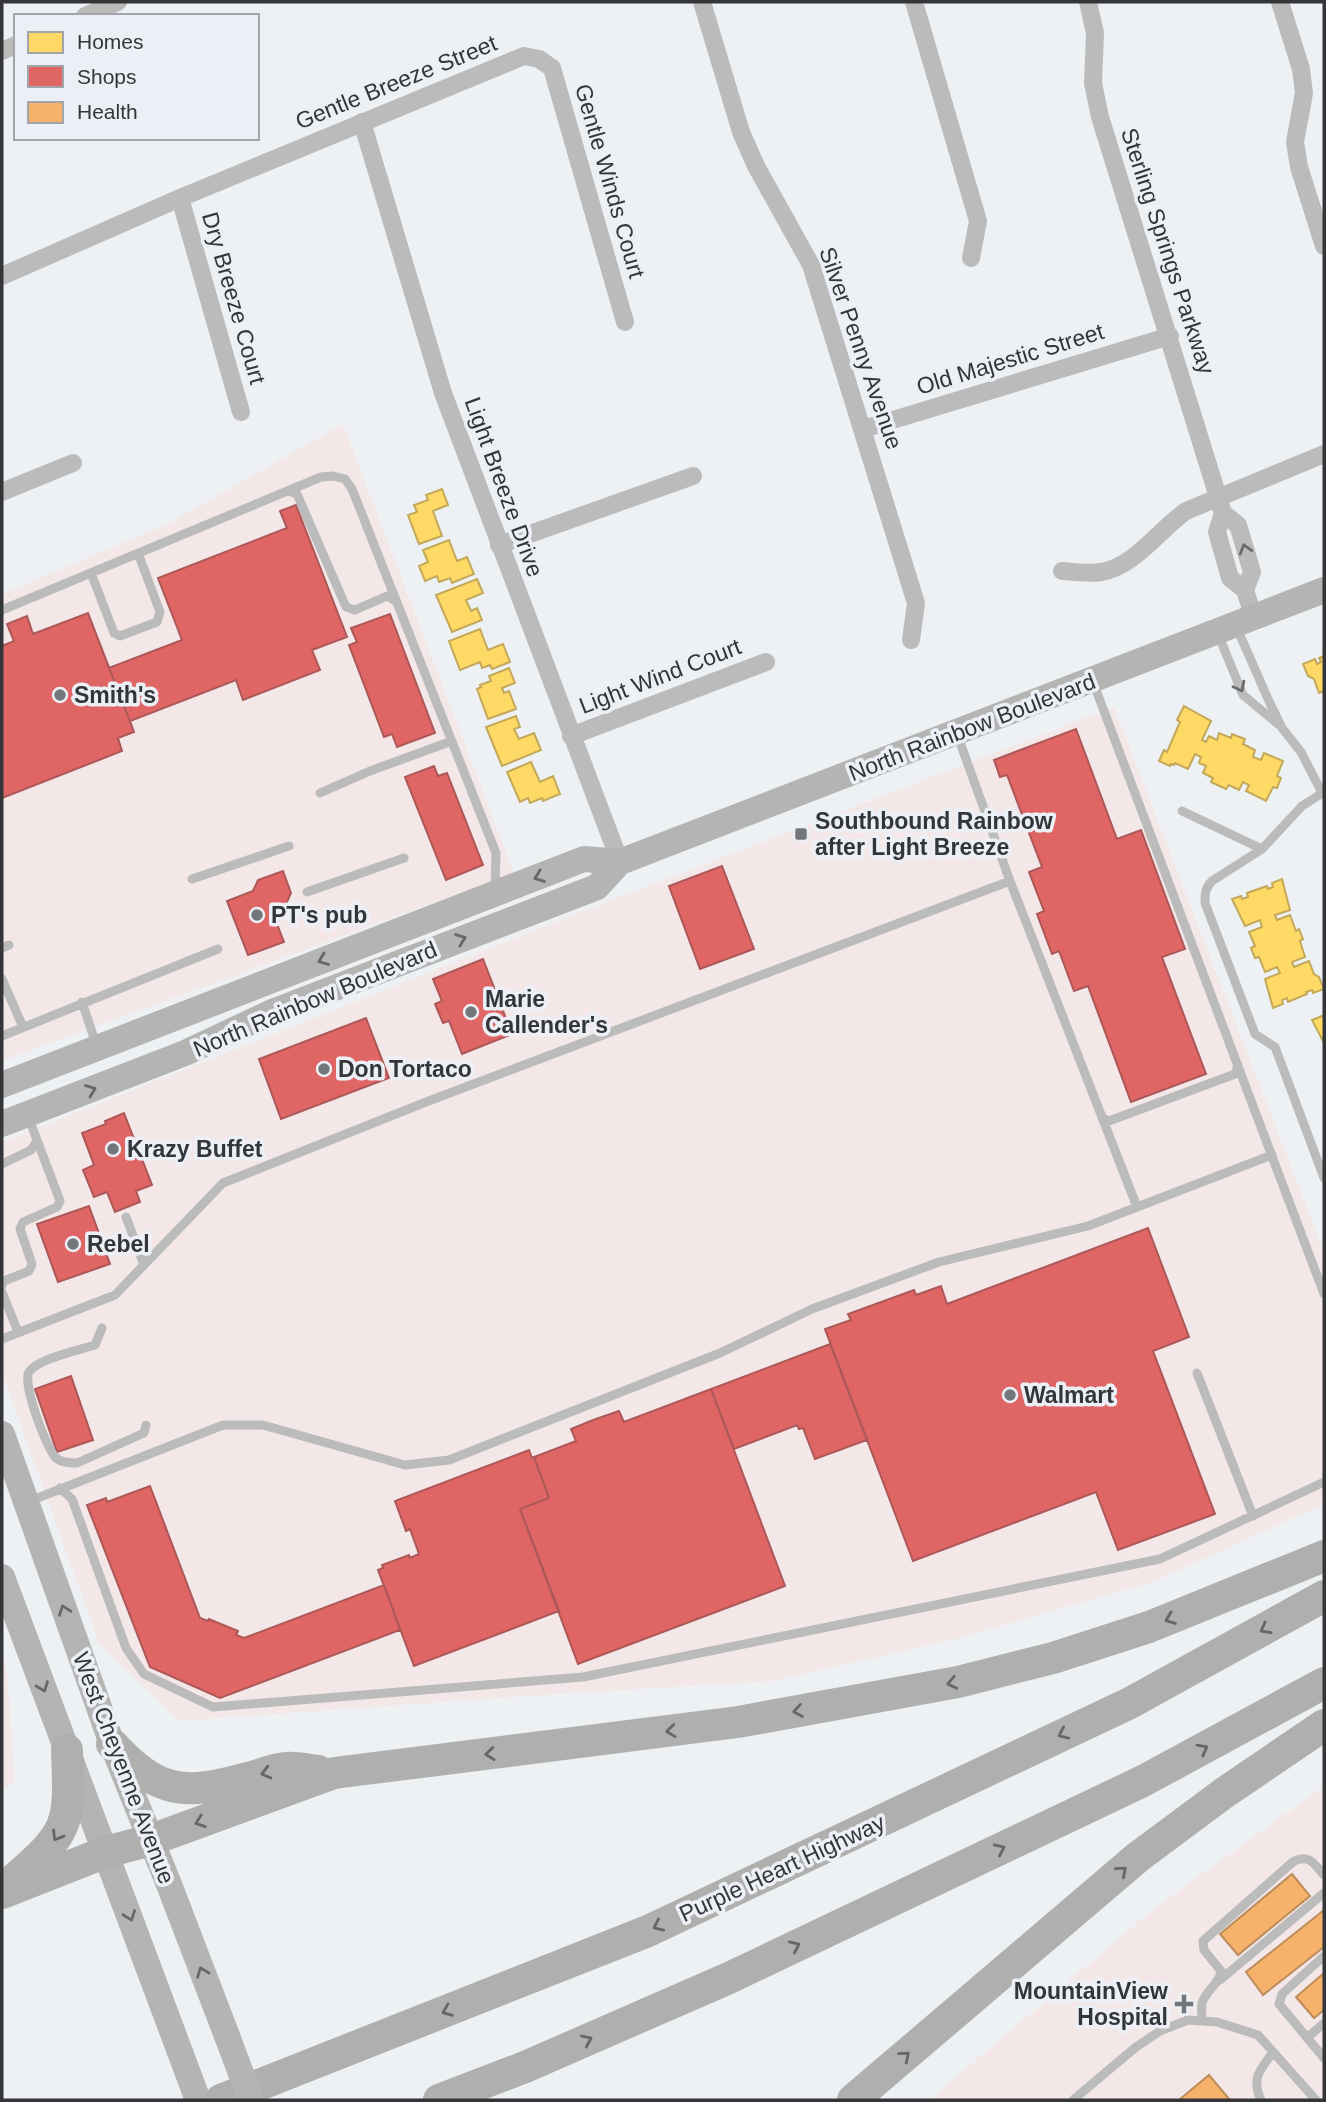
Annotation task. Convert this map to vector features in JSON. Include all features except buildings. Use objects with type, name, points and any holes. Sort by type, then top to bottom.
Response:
[{"type":"highway","points":[[2,1891],[334,1773],[738,1722],[958,1682],[1053,1658],[1149,1627],[1324,1556]]},
{"type":"highway","name":"Purple Heart Highway","points":[[221,2100],[648,1931],[1130,1703],[1324,1595]]},
{"type":"highway","points":[[439,2100],[525,2067],[729,1978],[1143,1781],[1324,1683]]},
{"type":"highway","points":[[853,2100],[1138,1857],[1233,1786],[1324,1725]]},
{"type":"highway","points":[[112,1744],[131,1764],[155,1781],[178,1789],[208,1789],[286,1768],[334,1773]]},
{"type":"highway","points":[[2,1891],[50,1848],[62,1828],[69,1807],[67,1750]]},
{"type":"highway","points":[[466,2100],[525,2067]]},
{"type":"main road","name":"North Rainbow Boulevard","points":[[2,1124],[185,1053],[270,1013],[597,887],[620,863],[1324,590]]},
{"type":"main road","name":"North Rainbow Boulevard","points":[[2,1084],[584,859],[620,863]]},
{"type":"main road","points":[[379,939],[388,967]]},
{"type":"main road","name":"West Cheyenne Avenue","points":[[2,1434],[112,1744],[251,2100]]},
{"type":"main road","name":"West Cheyenne Avenue","points":[[2,1577],[198,2100]]},
{"type":"street","points":[[90,14],[118,2]]},
{"type":"street","name":"Silver Penny Avenue","points":[[704,2],[741,132],[756,166],[811,265],[916,603],[911,640]]},
{"type":"street","points":[[914,2],[978,221],[971,258]]},
{"type":"street","name":"Sterling Springs Parkway","points":[[1088,2],[1095,33],[1093,83],[1100,117],[1221,505],[1217,532],[1230,578],[1245,590],[1236,625]]},
{"type":"street","points":[[1280,2],[1301,69],[1304,93],[1295,142],[1297,155],[1324,246]]},
{"type":"street","name":"Gentle Breeze Street","points":[[2,276],[180,198],[524,56],[540,59]]},
{"type":"street","name":"Gentle Winds Court","points":[[540,59],[552,68],[625,323]]},
{"type":"street","name":"Light Breeze Drive","points":[[362,122],[443,393],[620,863]]},
{"type":"street","name":"Dry Breeze Court","points":[[180,198],[241,412]]},
{"type":"street","name":"Old Majestic Street","points":[[863,429],[1170,337]]},
{"type":"street","points":[[1062,571],[1100,572],[1120,566],[1139,552],[1166,524],[1186,511],[1221,505],[1324,454]]},
{"type":"street","points":[[2,492],[73,463]]},
{"type":"street","points":[[499,545],[693,476]]},
{"type":"street","name":"Light Wind Court","points":[[571,736],[766,662]]},
{"type":"lane","points":[[2,610],[321,477],[345,479],[352,489],[496,853],[495,894]]},
{"type":"lane","points":[[288,491],[297,494],[346,607],[355,610],[387,596],[396,601]]},
{"type":"lane","points":[[92,573],[114,633],[120,636],[157,622],[160,612],[138,553]]},
{"type":"lane","points":[[1236,625],[1282,728]]},
{"type":"lane","points":[[1236,625],[1243,695],[1282,728],[1301,752],[1323,793],[1302,806],[1262,849],[1212,881],[1207,887],[1205,903],[1255,1034],[1275,1047],[1324,1178]]},
{"type":"lane","points":[[1092,680],[1324,1294]]},
{"type":"lane","points":[[956,733],[1010,881],[1137,1207]]},
{"type":"lane","points":[[320,793],[370,771],[452,741]]},
{"type":"lane","points":[[1182,811],[1262,849]]},
{"type":"lane","points":[[192,879],[289,846]]},
{"type":"lane","points":[[307,891],[404,858]]},
{"type":"lane","points":[[2,1339],[115,1295],[223,1183],[426,1102],[1010,881]]},
{"type":"lane","points":[[2,1036],[218,949]]},
{"type":"lane","points":[[2,979],[23,1027]]},
{"type":"lane","points":[[82,1002],[97,1048]]},
{"type":"lane","points":[[1102,1118],[1109,1121],[1235,1074],[1238,1065]]},
{"type":"lane","points":[[2,1285],[4,1281],[29,1271],[32,1264],[20,1229],[23,1222],[57,1208],[60,1201],[27,1114]]},
{"type":"lane","points":[[2,1164],[32,1150],[37,1141]]},
{"type":"lane","points":[[25,1503],[223,1425],[263,1425],[405,1465],[449,1460],[720,1353],[812,1309],[939,1262],[1088,1226],[1272,1155]]},
{"type":"lane","points":[[126,1217],[144,1265]]},
{"type":"lane","points":[[2,1292],[18,1332]]},
{"type":"lane","points":[[102,1328],[94,1345],[36,1365],[28,1373],[26,1380],[30,1396],[49,1448],[58,1459],[68,1463],[77,1462],[144,1433],[146,1426]]},
{"type":"lane","points":[[1198,1373],[1253,1516]]},
{"type":"lane","points":[[60,1488],[72,1499],[125,1648],[144,1674],[213,1707],[583,1677],[1160,1559],[1324,1482]]},
{"type":"lane","points":[[1220,1980],[1220,1971],[1204,1950],[1203,1941],[1294,1861],[1303,1857],[1311,1859],[1324,1875]]},
{"type":"lane","points":[[1202,2021],[1202,2004],[1220,1980],[1324,1893]]},
{"type":"lane","points":[[1324,1956],[1282,1994],[1279,2004],[1324,2058]]},
{"type":"lane","points":[[1073,2100],[1136,2047],[1160,2031],[1188,2020],[1217,2022],[1258,2035],[1316,2100]]},
{"type":"lane","points":[[1307,2038],[1324,2023]]},
{"type":"lane","points":[[1261,2100],[1256,2089],[1257,2075],[1273,2052]]},
{"type":"shaded area","points":[[343,424],[514,873],[2,1061],[2,594],[166,525]]},
{"type":"shaded area","points":[[1114,707],[1324,1252],[1324,1504],[1153,1582],[952,1640],[773,1681],[179,1721],[99,1643],[2,1373],[2,1142],[604,903]]},
{"type":"shaded area","points":[[2,1656],[7,1672],[15,1781],[2,1792]]},
{"type":"shaded area","name":"MountainView Hospital","points":[[1324,1786],[1324,2100],[929,2100],[1156,1907]]},
{"type":"place","name":"Smith's","points":[[60,695]]},
{"type":"place","name":"Southbound Rainbow after Light Breeze","points":[[801,834]]},
{"type":"place","name":"PT's pub","points":[[257,915]]},
{"type":"place","name":"Marie Callender's","points":[[471,1012]]},
{"type":"place","name":"Don Tortaco","points":[[324,1069]]},
{"type":"place","name":"Krazy Buffet","points":[[113,1149]]},
{"type":"place","name":"Rebel","points":[[73,1244]]},
{"type":"place","name":"Walmart","points":[[1010,1395]]},
{"type":"place","name":"MountainView Hospital","points":[[1184,2004]]}]
